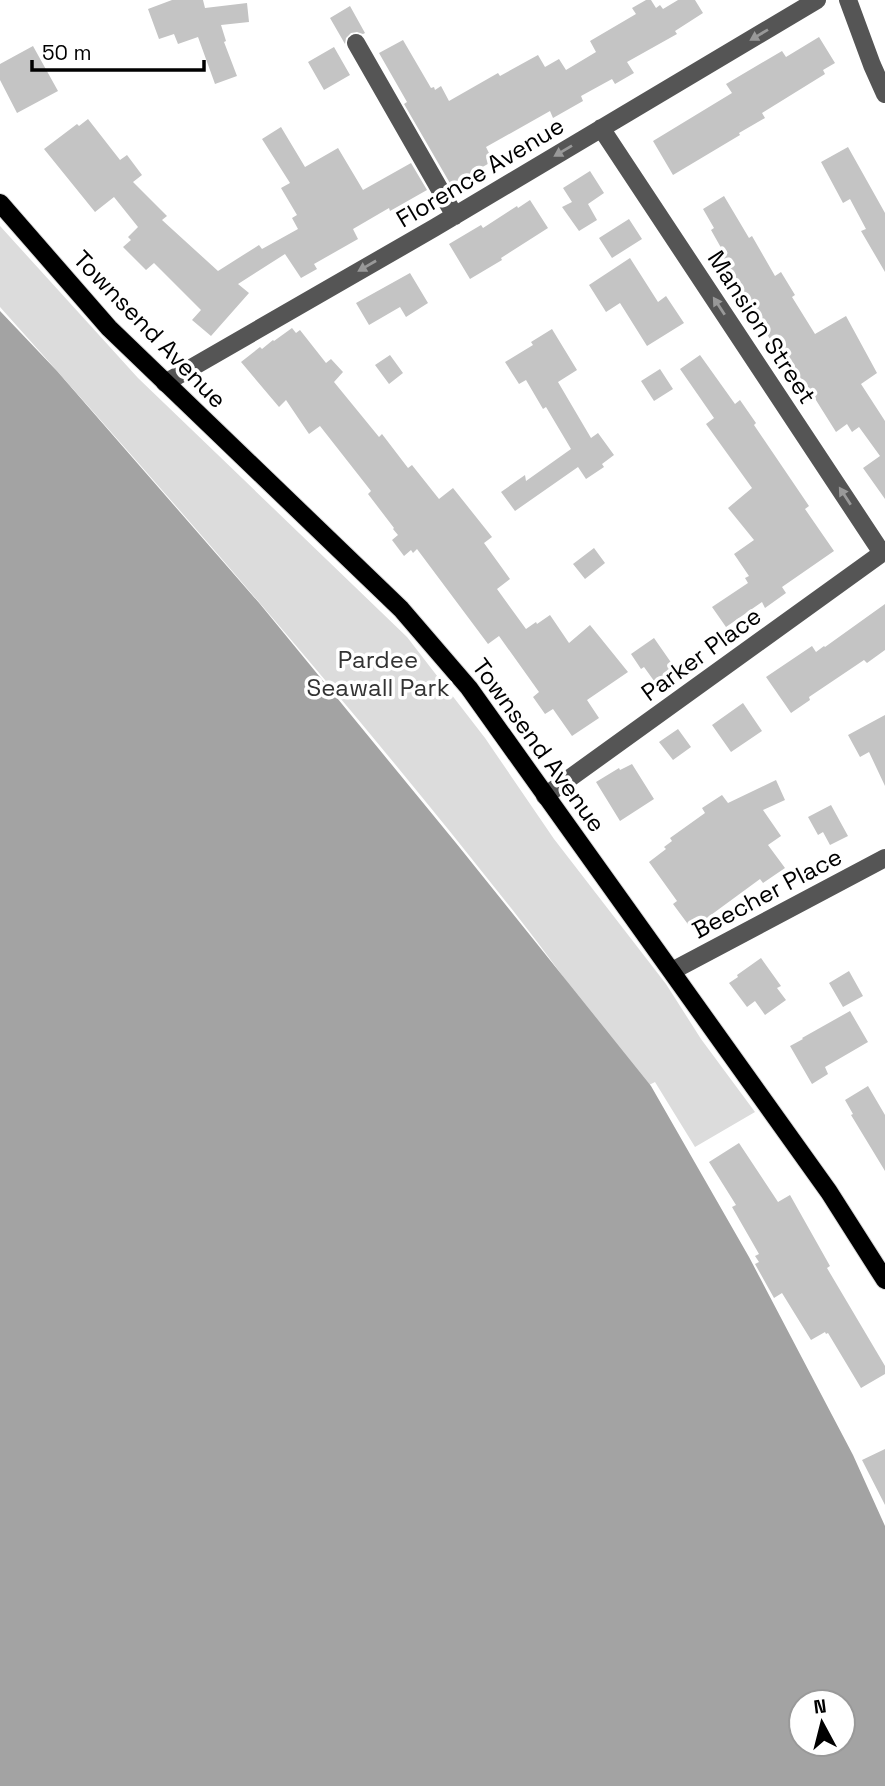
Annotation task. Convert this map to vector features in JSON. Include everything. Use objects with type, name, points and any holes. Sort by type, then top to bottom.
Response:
[{"type":"main road","name":"Townsend Avenue","points":[[0,203],[109,328],[401,609],[469,688],[829,1192],[885,1280]]},
{"type":"street","name":"Florence Avenue","points":[[165,383],[454,216],[817,0]]},
{"type":"street","points":[[848,0],[885,94]]},
{"type":"street","points":[[355,43],[454,216]]},
{"type":"street","name":"Mansion Street","points":[[601,128],[884,552]]},
{"type":"street","name":"Parker Place","points":[[545,796],[884,552]]},
{"type":"street","name":"Beecher Place","points":[[672,971],[885,858]]},
{"type":"green space","name":"Pardee Seawall Park","points":[[0,226],[138,378],[407,637],[485,738],[554,839],[666,984],[701,1039],[755,1112],[695,1147],[655,1082],[643,1088],[534,938],[329,684],[0,307]]},
{"type":"shaded area","points":[[0,311],[57,371],[260,604],[651,1086],[749,1257],[853,1455],[885,1526],[885,1786],[0,1786]]},
{"type":"building","points":[[172,0],[203,0],[205,8],[247,3],[249,22],[221,25],[226,41],[224,42],[237,76],[215,84],[198,37],[178,44],[174,34],[159,39],[148,9]]},
{"type":"building","points":[[651,0],[656,8],[660,5],[663,9],[678,0],[695,0],[703,13],[675,31],[677,34],[627,62],[634,73],[615,84],[612,79],[581,96],[583,101],[553,118],[550,111],[486,147],[493,161],[451,185],[404,104],[407,102],[379,53],[403,40],[431,88],[434,87],[435,90],[441,86],[449,101],[498,73],[500,76],[538,55],[545,67],[559,59],[566,70],[596,52],[590,41],[636,14],[632,8]]},
{"type":"building","points":[[350,6],[365,33],[351,33],[345,44],[330,18]]},
{"type":"building","points":[[819,37],[835,63],[823,70],[825,74],[762,113],[765,118],[739,133],[740,135],[673,175],[653,141],[732,93],[726,84],[782,51],[786,57]]},
{"type":"building","points":[[33,46],[58,91],[17,113],[0,80],[0,64]]},
{"type":"building","points":[[334,47],[350,75],[324,90],[308,62]]},
{"type":"building","points":[[88,119],[120,160],[127,155],[142,175],[133,182],[167,216],[162,220],[218,271],[259,245],[262,249],[298,229],[292,218],[297,215],[281,188],[290,183],[262,139],[281,127],[305,167],[338,148],[363,190],[411,163],[427,190],[353,229],[358,239],[314,264],[317,269],[301,278],[285,254],[238,284],[249,293],[211,336],[192,320],[201,310],[154,263],[146,270],[123,247],[131,240],[128,237],[138,227],[114,197],[95,212],[44,149]]},
{"type":"building","points":[[848,147],[885,213],[885,272],[861,231],[866,229],[850,199],[843,203],[821,162]]},
{"type":"building","points":[[590,171],[604,193],[588,204],[597,220],[579,231],[562,207],[572,202],[563,188]]},
{"type":"building","points":[[724,196],[749,238],[752,236],[775,276],[781,272],[795,295],[792,297],[815,334],[846,316],[877,373],[861,384],[885,421],[885,499],[863,468],[880,456],[859,427],[852,432],[847,424],[836,432],[783,350],[778,353],[719,256],[724,253],[703,209]]},
{"type":"building","points":[[530,200],[548,228],[470,279],[449,244],[481,225],[483,228]]},
{"type":"building","points":[[629,219],[642,239],[612,258],[599,238]]},
{"type":"building","points":[[630,258],[658,302],[666,296],[684,323],[647,346],[620,303],[606,312],[589,285]]},
{"type":"building","points":[[410,273],[428,303],[406,317],[400,307],[369,325],[356,303]]},
{"type":"building","points":[[292,328],[296,333],[300,330],[326,363],[331,359],[343,372],[334,382],[379,437],[382,434],[408,468],[412,465],[439,499],[453,488],[492,537],[484,543],[510,579],[497,589],[526,629],[550,615],[569,643],[590,625],[628,672],[587,700],[599,718],[572,736],[553,709],[545,714],[533,697],[539,692],[499,636],[488,644],[417,549],[404,556],[392,540],[398,535],[368,494],[371,491],[320,426],[309,434],[286,400],[279,407],[241,362]]},
{"type":"building","points":[[552,329],[577,370],[558,382],[591,438],[598,433],[614,455],[602,464],[604,467],[586,479],[578,467],[515,511],[501,492],[525,475],[526,481],[571,449],[526,380],[519,384],[505,362],[533,345],[531,342]]},
{"type":"building","points":[[390,355],[403,373],[389,384],[375,365]]},
{"type":"building","points":[[700,355],[735,404],[740,400],[756,423],[754,425],[809,506],[805,509],[834,551],[782,587],[786,593],[765,608],[762,602],[726,627],[712,607],[748,583],[745,578],[749,576],[734,554],[754,540],[728,508],[752,488],[706,424],[714,418],[680,369]]},
{"type":"building","points":[[660,369],[673,389],[654,401],[641,381]]},
{"type":"building","points":[[594,548],[605,563],[585,579],[573,564]]},
{"type":"building","points":[[885,604],[885,650],[867,663],[864,660],[809,697],[810,700],[791,713],[766,677],[812,646],[816,652],[825,647]]},
{"type":"building","points":[[654,638],[677,671],[657,685],[631,654]]},
{"type":"building","points":[[743,703],[762,731],[731,752],[712,725]]},
{"type":"building","points":[[885,715],[885,786],[869,752],[860,757],[848,735]]},
{"type":"building","points":[[678,729],[691,747],[673,760],[659,742]]},
{"type":"building","points":[[632,764],[654,799],[620,821],[596,782],[619,768],[620,770]]},
{"type":"building","points":[[776,780],[785,800],[763,810],[781,836],[768,845],[785,868],[763,883],[760,879],[700,923],[698,921],[690,927],[673,904],[677,901],[649,862],[666,849],[664,847],[672,841],[670,838],[705,813],[702,808],[722,795],[728,803]]},
{"type":"building","points":[[831,805],[848,836],[830,845],[823,832],[818,835],[808,817]]},
{"type":"building","points":[[761,958],[781,986],[777,988],[786,1000],[765,1015],[755,1001],[747,1007],[729,983]]},
{"type":"building","points":[[849,971],[863,996],[843,1007],[829,983]]},
{"type":"building","points":[[850,1011],[868,1042],[825,1067],[828,1074],[812,1084],[790,1046]]},
{"type":"building","points":[[868,1086],[885,1115],[885,1171],[851,1115],[853,1114],[845,1100]]},
{"type":"building","points":[[739,1143],[778,1202],[790,1195],[830,1266],[827,1268],[885,1366],[885,1374],[861,1388],[828,1333],[811,1340],[782,1293],[774,1298],[755,1264],[759,1262],[755,1256],[759,1254],[732,1207],[736,1205],[709,1162]]},
{"type":"building","points":[[885,1449],[885,1505],[862,1460]]}]
